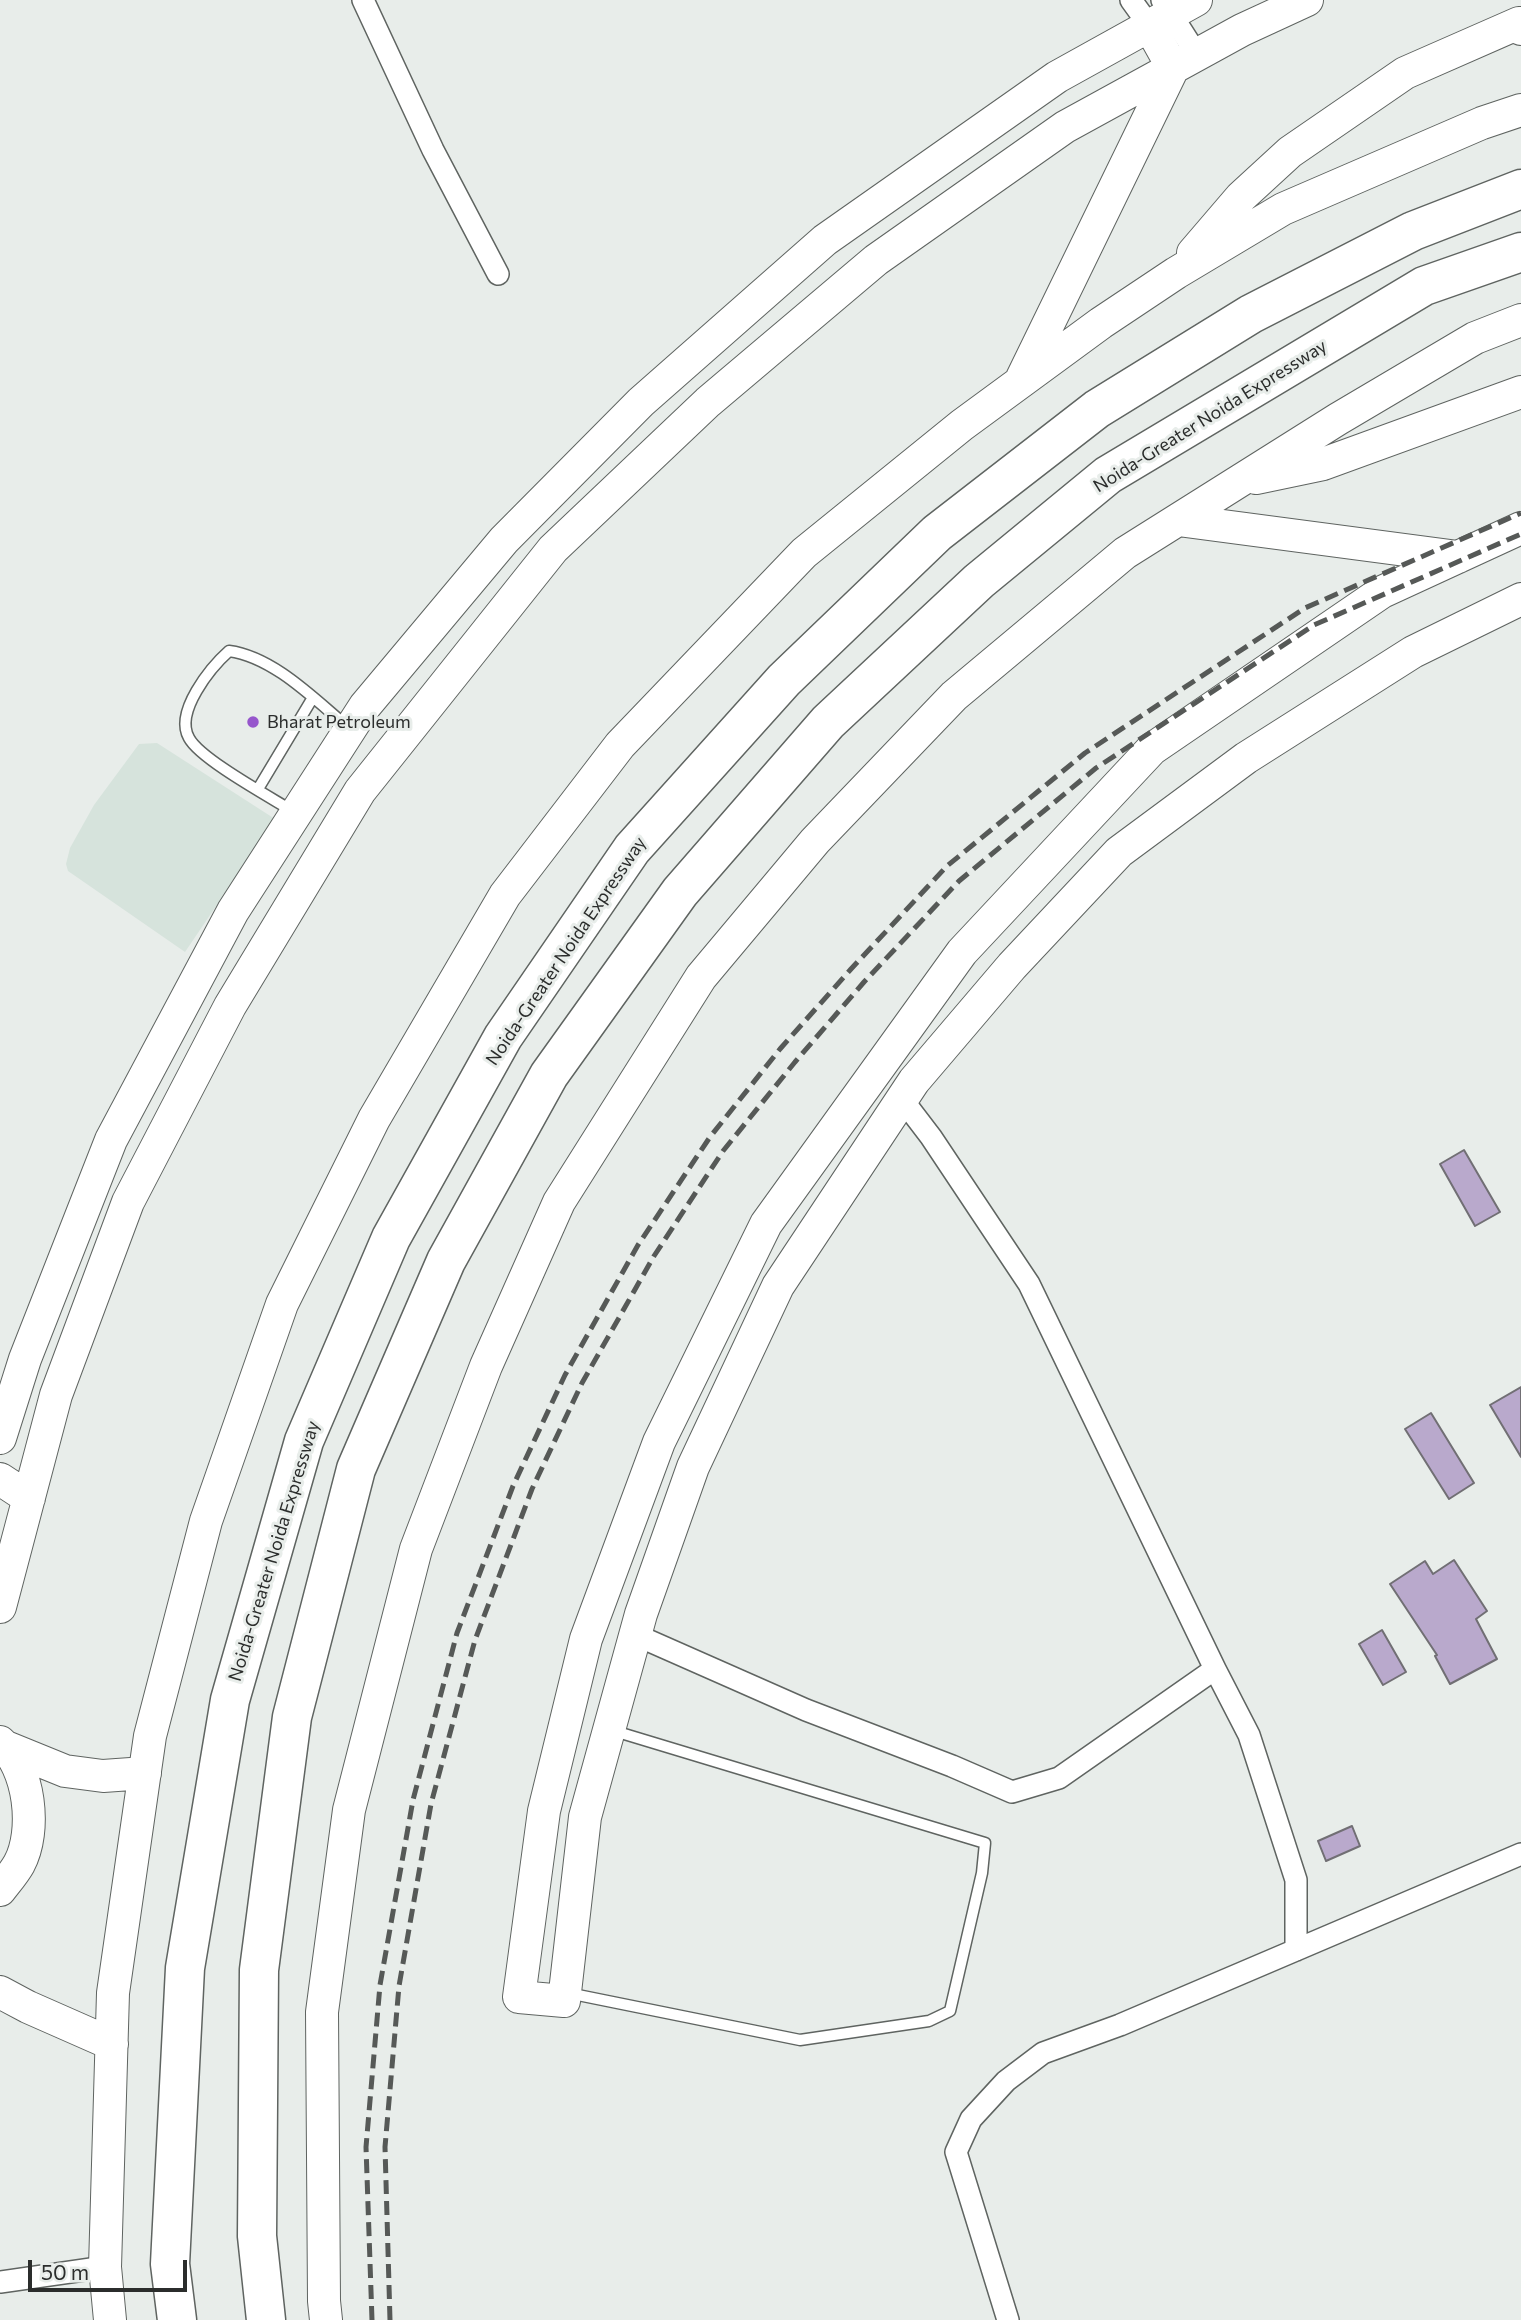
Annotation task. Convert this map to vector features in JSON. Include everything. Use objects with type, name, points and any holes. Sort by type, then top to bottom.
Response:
[{"type":"highway","name":"Noida-Greater Noida Expressway","points":[[177,2320],[170,2264],[184,1968],[230,1700],[304,1441],[391,1238],[503,1037],[632,849],[784,680],[937,533],[1097,409],[1251,314],[1413,231],[1521,189]]},
{"type":"highway","name":"Noida-Greater Noida Expressway","points":[[266,2320],[257,2236],[259,1970],[292,1717],[356,1469],[446,1261],[549,1075],[697,872],[828,722],[979,581],[1108,475],[1424,286],[1521,252]]},
{"type":"street","points":[[363,0],[433,150],[498,274]]},
{"type":"street","points":[[0,1607],[5,1563],[29,1498],[56,1395],[128,1202],[230,1006],[360,791],[554,549],[708,402],[876,260],[1065,127],[1242,30],[1307,0]]},
{"type":"street","points":[[0,1438],[6,1399],[111,1140],[233,911],[365,706],[504,540],[640,402],[825,240],[1056,77],[1162,8],[1185,61]]},
{"type":"street","points":[[1176,273],[1241,197],[1290,152],[1405,73],[1519,23],[1521,30]]},
{"type":"street","points":[[1020,383],[1185,61]]},
{"type":"street","points":[[110,2320],[105,2267],[113,1993],[150,1736],[206,1521],[282,1304],[374,1119],[505,895],[620,746],[804,553],[962,425],[1101,323],[1176,273],[1283,209],[1482,123],[1521,110]]},
{"type":"street","points":[[326,2320],[322,2012],[349,1810],[416,1549],[486,1366],[559,1202],[701,977],[815,841],[954,696],[1125,553],[1338,419],[1475,338],[1521,320]]},
{"type":"street","points":[[1236,483],[1323,464],[1521,392]]},
{"type":"street","points":[[1178,520],[1458,557]]},
{"type":"street","points":[[1521,528],[1382,592],[1152,749],[962,953],[766,1224],[659,1442],[586,1639],[544,1811],[519,1997],[564,2001],[585,1817],[636,1635],[693,1467],[778,1286],[914,1081],[1012,965],[1119,852],[1246,758],[1413,652],[1521,599]]},
{"type":"street","points":[[409,654],[446,684]]},
{"type":"street","points":[[902,1099],[931,1137],[1030,1283],[1214,1669],[1249,1735],[1296,1880],[1296,1950]]},
{"type":"street","points":[[0,1479],[29,1498]]},
{"type":"street","points":[[636,1635],[806,1710],[1012,1792],[1059,1778],[1214,1669]]},
{"type":"street","points":[[3,1744],[65,1771],[103,1776],[145,1773]]},
{"type":"street","points":[[0,1891],[20,1863],[30,1823],[25,1783],[3,1744]]},
{"type":"street","points":[[1008,2320],[956,2152],[971,2119],[1006,2081],[1043,2053],[1120,2025],[1521,1853]]},
{"type":"street","points":[[0,1992],[111,2044]]},
{"type":"street","points":[[0,2282],[105,2267]]},
{"type":"lane","points":[[296,813],[203,755],[189,738],[184,725],[191,703],[204,678],[229,651],[246,653],[269,664],[350,729]]},
{"type":"lane","points":[[258,789],[313,699]]},
{"type":"lane","points":[[565,1992],[800,2040],[929,2021],[950,2011],[982,1873],[985,1843],[610,1729]]},
{"type":"shaded area","points":[[157,743],[275,819],[185,952],[68,871],[66,864],[70,848],[94,805],[139,744]]},
{"type":"building","points":[[1464,1150],[1500,1212],[1475,1226],[1440,1164]]},
{"type":"building","points":[[1521,1387],[1521,1457],[1490,1405]]},
{"type":"building","points":[[1431,1413],[1474,1483],[1449,1499],[1405,1429]]},
{"type":"building","points":[[1454,1560],[1487,1611],[1476,1619],[1497,1659],[1450,1684],[1435,1656],[1437,1655],[1390,1584],[1425,1561],[1433,1574]]},
{"type":"building","points":[[1382,1630],[1406,1672],[1383,1685],[1359,1644]]},
{"type":"building","points":[[1352,1826],[1360,1846],[1326,1861],[1318,1841]]},
{"type":"railway","points":[[372,2320],[366,2147],[380,1985],[413,1800],[457,1633],[513,1486],[565,1375],[638,1245],[710,1137],[780,1049],[947,866],[1085,753],[1305,608],[1521,513]]},
{"type":"railway","points":[[390,2320],[385,2147],[399,1986],[431,1804],[475,1640],[532,1489],[582,1383],[654,1256],[723,1151],[795,1062],[864,982],[959,881],[1096,768],[1314,625],[1521,534]]},
{"type":"place","name":"Bharat Petroleum","points":[[253,722]]}]
